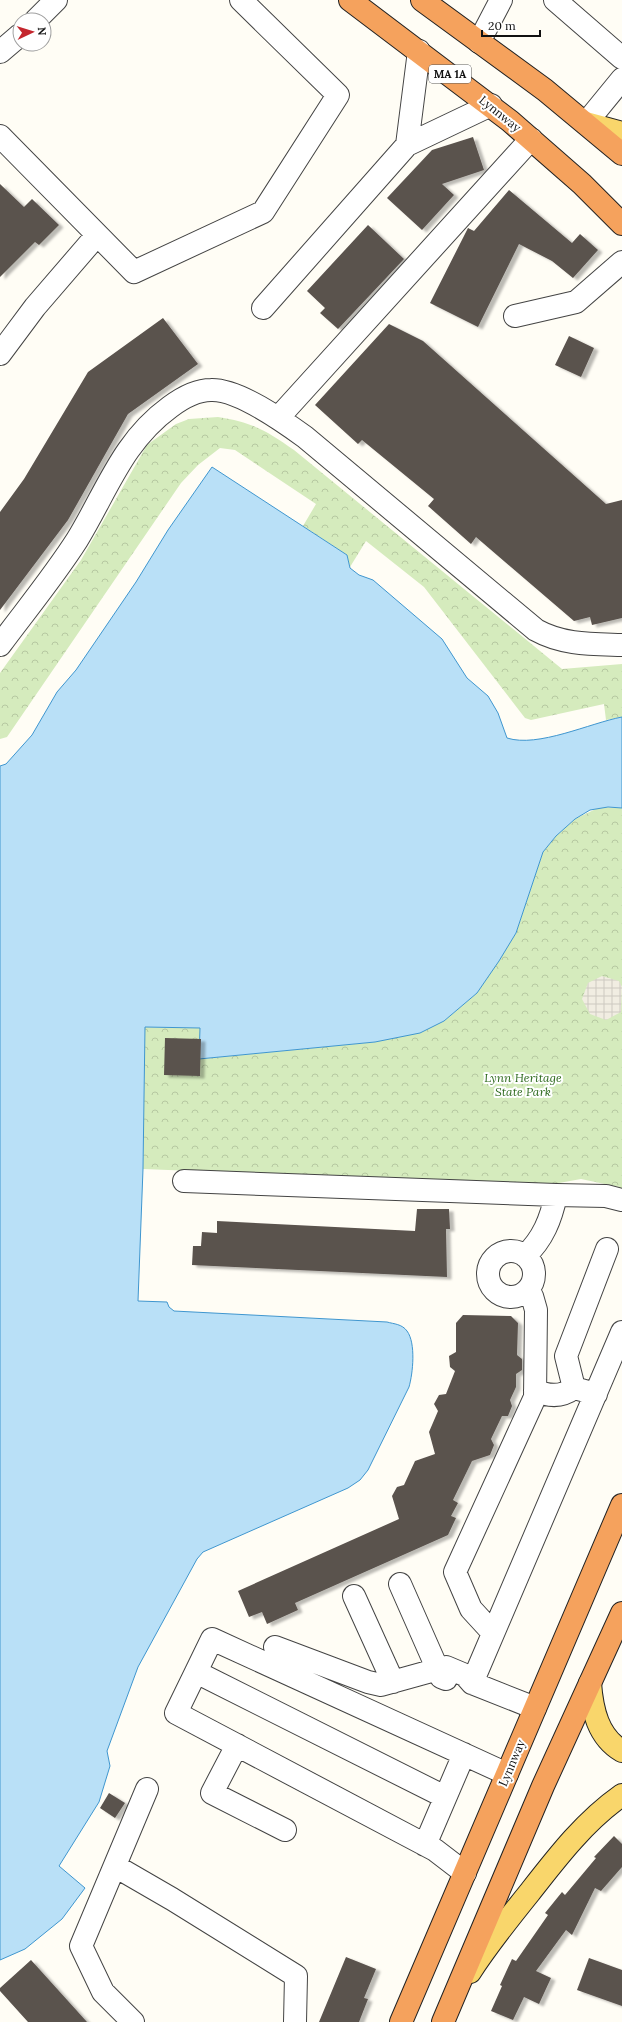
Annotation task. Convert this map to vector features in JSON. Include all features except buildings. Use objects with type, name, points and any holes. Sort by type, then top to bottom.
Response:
[{"type":"highway","name":"Lynnway","points":[[350,0],[420,51],[491,106],[531,139],[622,224]]},
{"type":"highway","points":[[422,0],[586,123],[622,154]]},
{"type":"highway","name":"Lynnway","points":[[401,2022],[622,1505]]},
{"type":"highway","points":[[443,2022],[543,1786],[622,1613]]},
{"type":"main road","points":[[586,123],[622,132]]},
{"type":"main road","points":[[590,1683],[591,1700],[597,1720],[606,1736],[622,1751]]},
{"type":"main road","points":[[451,2002],[485,1949],[542,1877],[589,1821],[622,1795]]},
{"type":"street","points":[[44,12],[56,0]]},
{"type":"street","points":[[0,136],[134,272],[264,212],[338,95],[241,0]]},
{"type":"street","points":[[479,42],[501,0]]},
{"type":"street","points":[[555,0],[622,58]]},
{"type":"street","points":[[0,52],[12,42]]},
{"type":"street","points":[[407,145],[420,51]]},
{"type":"street","points":[[586,123],[622,80]]},
{"type":"street","points":[[263,308],[407,145],[491,106]]},
{"type":"street","points":[[278,418],[531,139]]},
{"type":"street","points":[[0,354],[35,307],[97,235]]},
{"type":"street","points":[[515,316],[576,302],[622,262]]},
{"type":"street","points":[[0,645],[77,540],[130,446],[144,429],[158,415],[175,403],[190,395],[202,391],[217,390],[238,396],[278,418],[314,443],[536,630],[557,640],[567,642],[622,645]]},
{"type":"street","points":[[184,1181],[606,1196],[622,1200]]},
{"type":"street","points":[[525,1256],[542,1237],[552,1215],[556,1195]]},
{"type":"street","points":[[574,1388],[566,1356],[607,1249]]},
{"type":"street","points":[[518,1252],[525,1256],[531,1262],[534,1278],[532,1285],[527,1292],[512,1298],[504,1297],[492,1287],[488,1280],[490,1264],[502,1253],[518,1252]]},
{"type":"street","points":[[493,1633],[471,1609],[455,1572],[535,1397],[536,1310],[535,1302],[527,1292]]},
{"type":"street","points":[[472,1683],[622,1332]]},
{"type":"street","points":[[535,1390],[546,1395],[566,1394],[574,1388]]},
{"type":"street","points":[[574,1388],[596,1394]]},
{"type":"street","points":[[400,1584],[441,1677],[460,1685],[472,1683],[535,1708]]},
{"type":"street","points":[[354,1596],[393,1682]]},
{"type":"street","points":[[465,1873],[425,1845],[176,1713],[212,1639],[507,1774]]},
{"type":"street","points":[[275,1647],[368,1682],[381,1685],[438,1670]]},
{"type":"street","points":[[196,1672],[445,1797]]},
{"type":"street","points":[[237,1745],[212,1793],[285,1830]]},
{"type":"street","points":[[425,1845],[464,1754]]},
{"type":"street","points":[[133,2022],[103,1992],[81,1946],[147,1790]]},
{"type":"street","points":[[116,1866],[172,1898],[296,1976],[295,2022]]},
{"type":"green space","points":[[218,417],[259,428],[294,450],[562,669],[622,664],[622,717],[606,720],[604,704],[531,720],[525,718],[424,587],[366,541],[350,567],[347,555],[303,526],[316,504],[235,450],[220,448],[198,465],[181,483],[7,737],[0,739],[0,673],[81,560],[147,445],[176,424],[189,419]]},
{"type":"green space","name":"Lynn Heritage State Park","points":[[600,807],[622,808],[622,1209],[617,1206],[619,1187],[581,1179],[559,1183],[521,1184],[143,1169],[145,1027],[200,1028],[200,1059],[375,1042],[444,1021],[477,993],[516,933],[543,852],[556,836],[575,819]]},
{"type":"shaded area","points":[[602,976],[619,981],[622,987],[621,1012],[606,1020],[590,1014],[582,999],[588,983]]},
{"type":"water","points":[[212,467],[347,555],[350,568],[359,575],[373,580],[442,639],[467,678],[488,696],[498,713],[507,738],[534,740],[564,734],[622,717],[622,808],[608,807],[590,810],[575,819],[556,836],[543,852],[516,933],[477,993],[444,1021],[420,1033],[375,1042],[199,1059],[200,1028],[145,1027],[143,1169],[138,1301],[167,1302],[169,1307],[174,1311],[387,1322],[395,1324],[405,1329],[410,1336],[413,1350],[412,1374],[409,1387],[368,1470],[360,1480],[348,1488],[203,1552],[197,1559],[138,1667],[107,1751],[110,1766],[99,1802],[59,1866],[85,1888],[62,1919],[25,1949],[0,1960],[0,766],[6,764],[32,735],[57,692],[76,670],[136,582],[168,530]]}]
